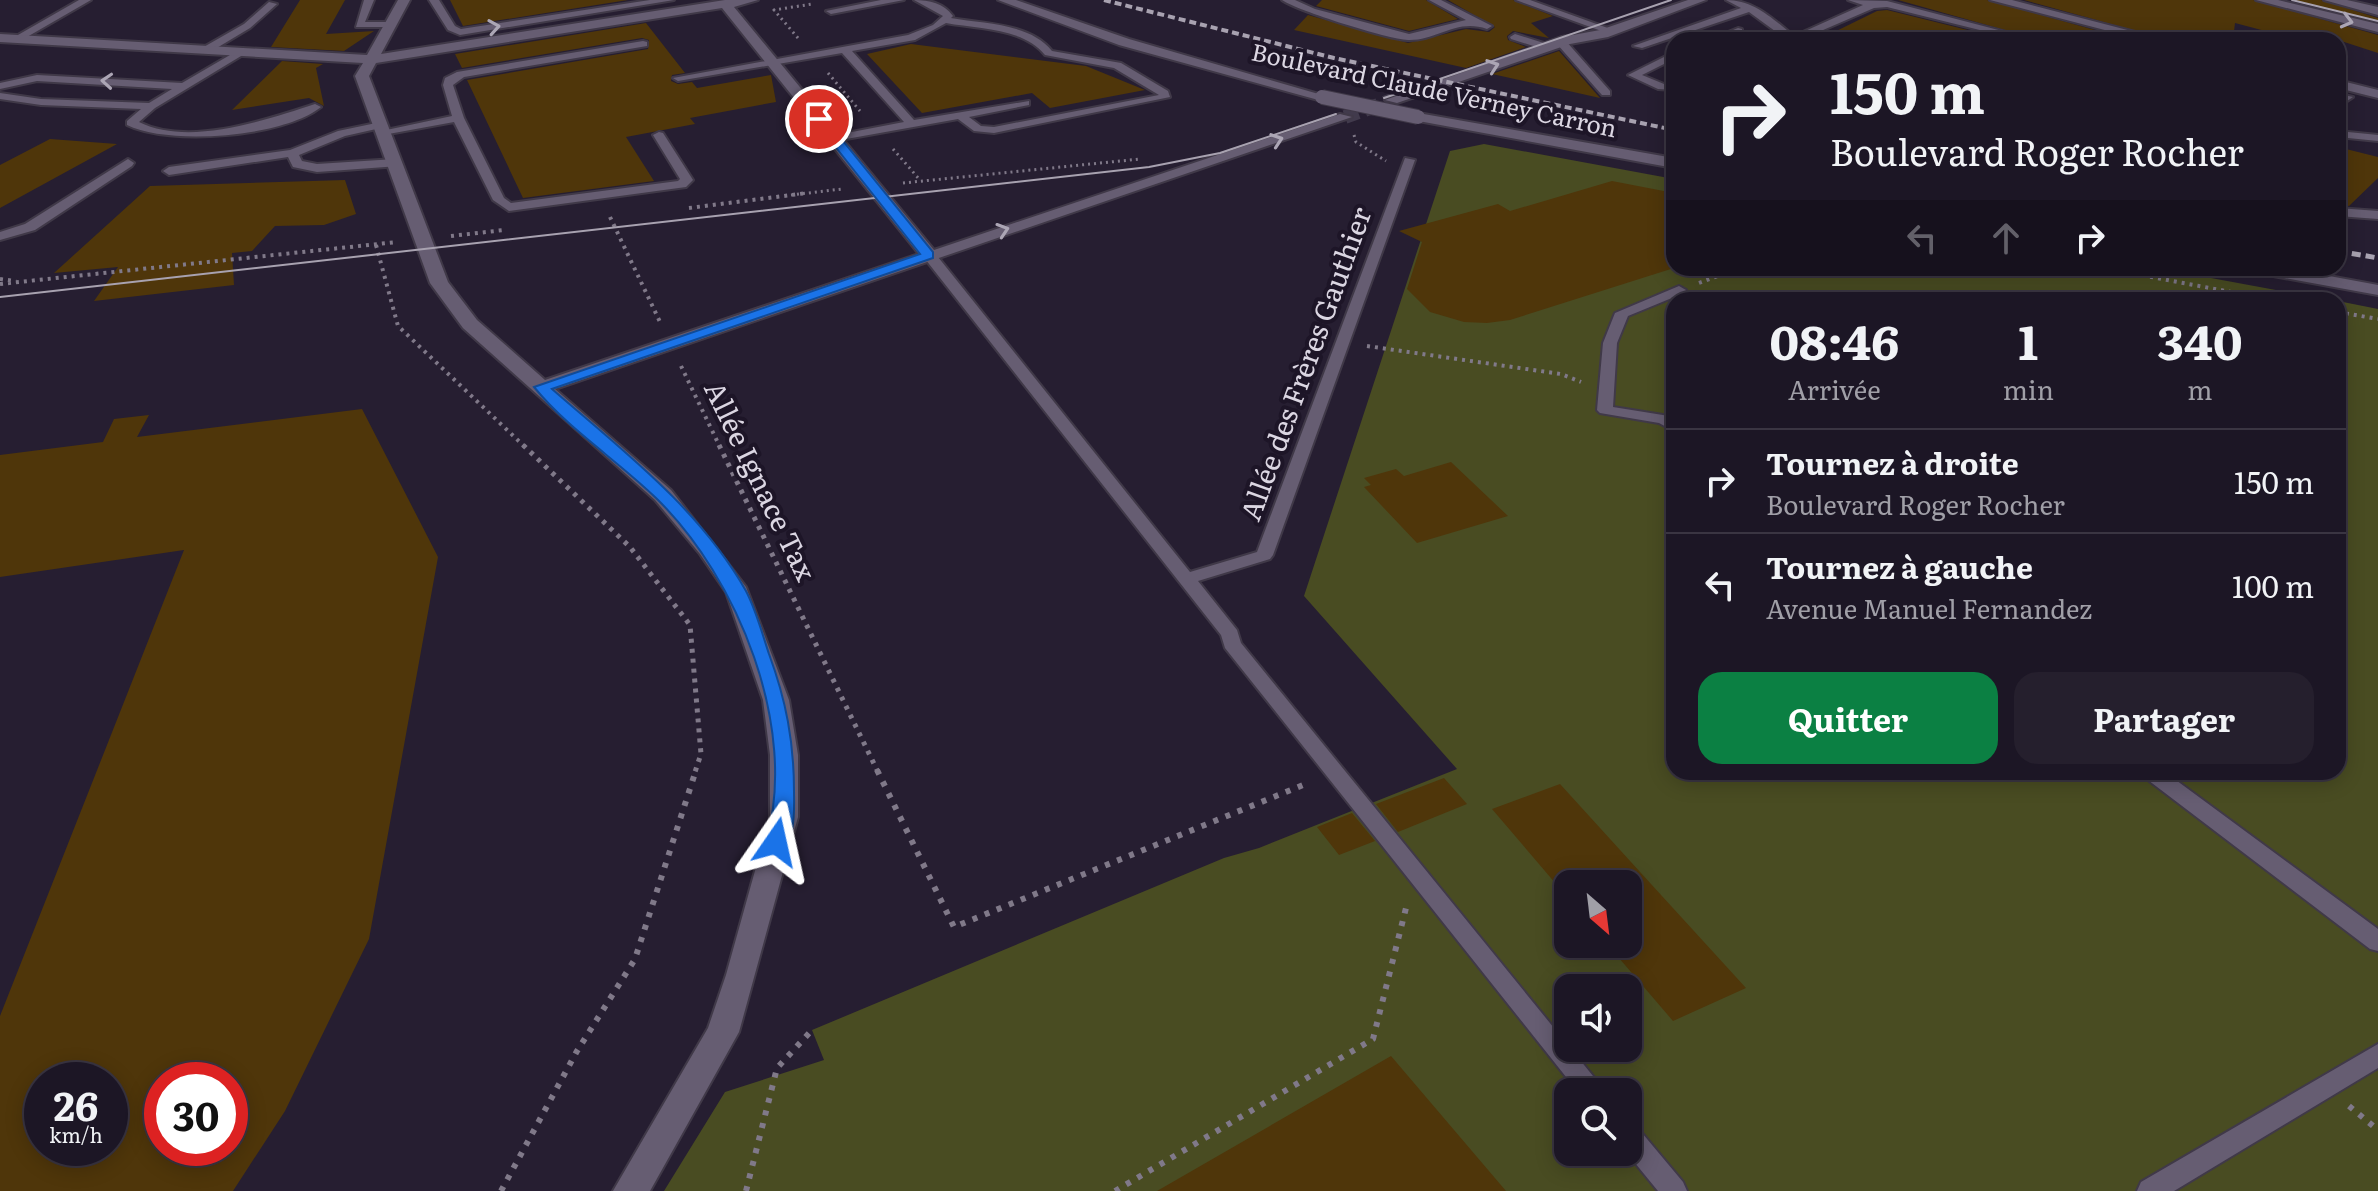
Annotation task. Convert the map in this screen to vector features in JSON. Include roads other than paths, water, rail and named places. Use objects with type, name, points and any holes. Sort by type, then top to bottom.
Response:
[{"type":"street","points":[[404,0],[362,76],[439,283],[470,324],[663,495],[708,549],[738,592],[776,700],[784,755],[784,817],[728,1018],[677,1117],[631,1191]]},
{"type":"street","points":[[0,38],[373,59],[752,0]]},
{"type":"street","name":"Boulevard Claude Verney Carron","points":[[1004,0],[1124,42],[1322,97],[1666,162]]},
{"type":"street","points":[[1392,100],[1564,41],[1611,31],[1700,0]]},
{"type":"street","points":[[1996,0],[2126,32]]},
{"type":"street","points":[[2262,0],[2378,28]]},
{"type":"street","points":[[2330,0],[2378,11]]},
{"type":"street","points":[[725,4],[929,255]]},
{"type":"street","points":[[2346,86],[2378,94]]},
{"type":"street","points":[[542,387],[1345,117]]},
{"type":"street","points":[[2301,276],[2378,290]]},
{"type":"lane","points":[[16,39],[86,0]]},
{"type":"lane","points":[[369,0],[359,25],[392,25]]},
{"type":"lane","points":[[434,0],[451,28],[460,32],[669,0]]},
{"type":"lane","points":[[831,11],[899,0]]},
{"type":"lane","points":[[678,78],[911,38],[948,16],[942,9],[919,0]]},
{"type":"lane","points":[[1287,0],[1326,15],[1409,37],[1472,21]]},
{"type":"lane","points":[[1434,0],[1487,26]]},
{"type":"lane","points":[[1521,0],[1611,31]]},
{"type":"lane","points":[[1731,0],[1751,8],[1782,32]]},
{"type":"lane","points":[[1853,0],[1872,5],[1887,4],[2000,32]]},
{"type":"lane","points":[[206,50],[247,26],[272,4]]},
{"type":"lane","points":[[1810,32],[1872,5]]},
{"type":"lane","points":[[1680,32],[1751,8]]},
{"type":"lane","points":[[945,20],[1017,32],[1041,43],[1049,53],[1117,65],[1152,85],[1165,97],[994,130],[978,129],[960,115]]},
{"type":"lane","points":[[1515,37],[1546,47]]},
{"type":"lane","points":[[1638,46],[1666,37]]},
{"type":"lane","points":[[1564,41],[1606,93]]},
{"type":"lane","points":[[643,44],[461,74],[449,80],[448,85],[458,118],[499,200],[509,207],[682,184],[687,180],[684,170],[659,135]]},
{"type":"lane","points":[[845,50],[912,124]]},
{"type":"lane","points":[[242,51],[151,106],[134,120],[133,126],[173,133],[239,129],[288,121],[315,107]]},
{"type":"lane","points":[[1666,59],[1633,75],[1666,87]]},
{"type":"lane","points":[[0,86],[37,78],[185,86]]},
{"type":"lane","points":[[0,96],[41,102],[151,106]]},
{"type":"lane","points":[[835,138],[1025,103]]},
{"type":"lane","points":[[169,171],[292,153],[342,133],[458,118]]},
{"type":"lane","points":[[2346,135],[2378,138]]},
{"type":"lane","points":[[292,153],[297,164],[317,168],[395,163]]},
{"type":"lane","name":"Allée des Frères Gauthier","points":[[1186,579],[1264,555],[1409,160]]},
{"type":"lane","points":[[0,236],[30,227],[128,163]]},
{"type":"lane","points":[[2346,213],[2378,215]]},
{"type":"lane","points":[[929,255],[1230,634],[1232,644],[1582,1078]]},
{"type":"lane","points":[[1674,292],[1679,290]]},
{"type":"lane","points":[[1666,295],[1622,313],[1610,343],[1605,410],[1666,420]]},
{"type":"lane","points":[[2162,780],[2378,942]]},
{"type":"lane","points":[[2150,1191],[2378,1055]]},
{"type":"lane","points":[[1642,1152],[1674,1191]]},
{"type":"tunnel","points":[[1345,117],[1392,100]]},
{"type":"tram line","points":[[1384,98],[1671,0]]},
{"type":"tram line","points":[[2292,0],[2378,21]]},
{"type":"tram line","points":[[0,297],[1149,167],[1220,153],[1336,114]]},
{"type":"railway","points":[[1104,0],[1334,58],[1666,128]]},
{"type":"railway","points":[[2346,252],[2378,258]]}]
